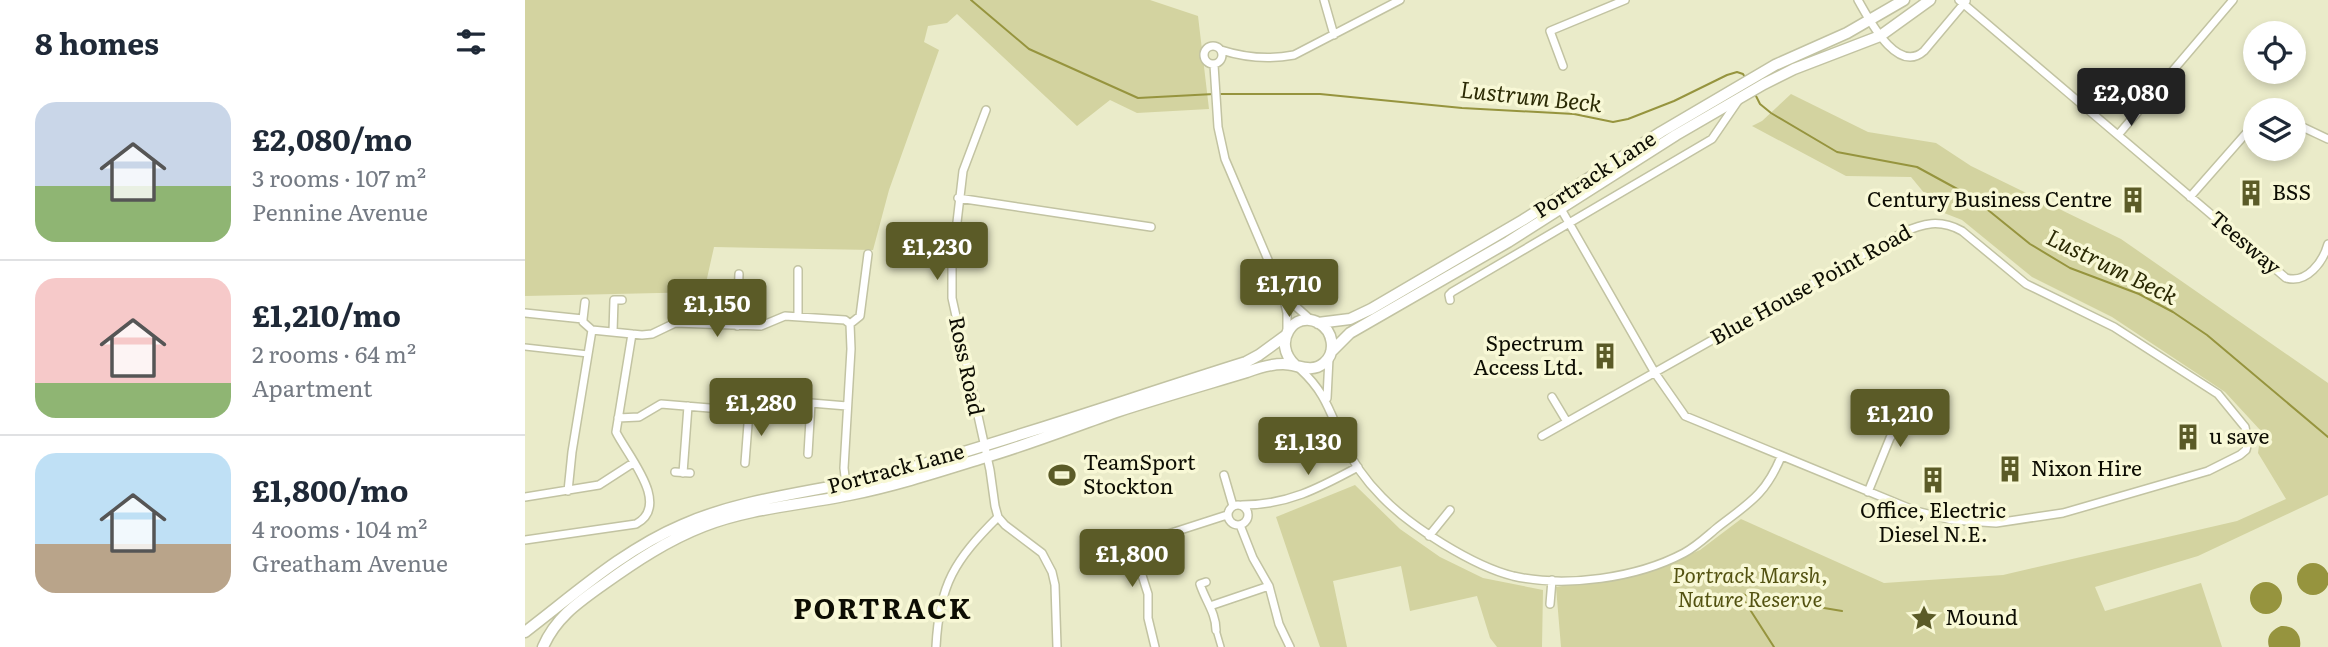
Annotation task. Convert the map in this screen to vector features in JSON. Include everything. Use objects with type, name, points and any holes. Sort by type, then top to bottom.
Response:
[{"type":"main road","name":"Portrack Lane","points":[[543,647],[553,625],[584,598],[656,549],[695,530],[734,517],[891,485],[986,457],[1116,412],[1255,369],[1282,364],[1315,368],[1324,363],[1350,333],[1561,209],[1742,93],[1792,56],[1870,21],[1904,0]]},
{"type":"main road","name":"Portrack Lane","points":[[1761,80],[1880,36],[1930,0]]},
{"type":"main road","name":"Portrack Lane","points":[[525,634],[619,560],[680,525],[744,504],[846,485],[983,446],[1246,362],[1286,334],[1294,324],[1302,321],[1350,320],[1523,220],[1661,132],[1742,93]]},
{"type":"main road","points":[[1316,322],[1327,330],[1332,340],[1330,354]]},
{"type":"main road","points":[[1286,334],[1284,349],[1287,358],[1297,366]]},
{"type":"main road","points":[[525,634],[534,636],[543,647]]},
{"type":"street","points":[[1324,0],[1334,35]]},
{"type":"street","points":[[1244,57],[1216,64],[1209,64],[1204,59],[1205,50],[1213,46],[1244,57],[1280,58],[1294,55],[1400,0]]},
{"type":"street","points":[[1563,66],[1550,31],[1625,0]]},
{"type":"street","points":[[1858,0],[1880,36],[1897,54],[1910,59],[1918,56],[1963,1]]},
{"type":"street","points":[[2118,135],[2233,0]]},
{"type":"street","name":"Teesway","points":[[1963,1],[2286,278],[2305,278],[2325,254],[2328,244]]},
{"type":"street","points":[[1221,50],[1223,55],[1216,64],[1214,82],[1218,127],[1225,159],[1283,295],[1287,313],[1286,334]]},
{"type":"street","name":"Portrack Lane","points":[[1450,300],[1449,295],[1466,284],[1707,142],[1715,136],[1742,93]]},
{"type":"street","name":"Ross Road","points":[[986,110],[963,171],[958,198],[952,298],[998,517]]},
{"type":"street","points":[[2306,129],[2328,139]]},
{"type":"street","name":"Teesway","points":[[2190,197],[2243,137]]},
{"type":"street","points":[[958,198],[1151,227]]},
{"type":"street","points":[[1561,209],[1655,373],[1685,416],[1868,492],[1890,438],[1899,424],[1927,402]]},
{"type":"street","name":"Blue House Point Road","points":[[1542,436],[1902,233],[1922,223],[1938,223],[1951,225],[1962,231],[2026,284],[2114,327],[2218,394],[2245,426],[2248,442],[2246,450],[2240,455],[2208,471],[2063,513],[2029,520],[1996,523],[1952,520],[1916,511],[1868,492]]},
{"type":"street","points":[[850,324],[860,316],[868,254]]},
{"type":"street","points":[[798,270],[798,316]]},
{"type":"street","points":[[737,326],[739,274]]},
{"type":"street","points":[[1466,284],[1471,295]]},
{"type":"street","points":[[1283,295],[1316,322]]},
{"type":"street","points":[[613,331],[614,300],[622,300]]},
{"type":"street","points":[[585,302],[583,322],[592,330],[632,334],[652,334],[675,323],[761,326],[781,316],[845,320],[852,329],[844,468],[846,485]]},
{"type":"street","points":[[525,313],[583,319]]},
{"type":"street","points":[[568,491],[592,330]]},
{"type":"street","points":[[525,540],[636,524],[643,520],[648,509],[647,483],[616,432],[632,334]]},
{"type":"street","points":[[525,347],[588,354]]},
{"type":"street","points":[[1327,402],[1330,354]]},
{"type":"street","points":[[1297,366],[1314,381],[1327,402],[1344,443],[1358,467],[1382,498],[1429,536],[1510,575],[1552,580],[1611,576],[1686,552],[1749,505],[1772,477],[1781,457]]},
{"type":"street","points":[[1552,397],[1566,422]]},
{"type":"street","points":[[618,418],[639,417],[661,404],[749,411],[767,411],[782,402],[848,405]]},
{"type":"street","points":[[808,454],[811,402]]},
{"type":"street","points":[[683,473],[688,406]]},
{"type":"street","points":[[745,463],[749,411]]},
{"type":"street","points":[[1915,412],[1923,422]]},
{"type":"street","points":[[525,497],[599,485],[633,463]]},
{"type":"street","points":[[1227,515],[1233,506],[1266,505],[1304,494],[1358,467]]},
{"type":"street","points":[[1224,475],[1233,506]]},
{"type":"street","points":[[1242,505],[1248,511],[1248,517]]},
{"type":"street","points":[[1227,515],[1233,524],[1240,525],[1266,505]]},
{"type":"street","points":[[1429,536],[1450,510]]},
{"type":"street","points":[[1155,647],[1148,618],[1148,594],[1130,548],[1227,515]]},
{"type":"street","points":[[936,647],[937,623],[944,589],[965,552],[998,517],[1042,553],[1052,572],[1055,585],[1057,647]]},
{"type":"street","points":[[1240,525],[1253,558],[1269,586],[1279,624],[1290,647]]},
{"type":"street","points":[[1551,604],[1552,580]]},
{"type":"street","points":[[1206,582],[1200,584],[1210,606],[1221,647]]},
{"type":"street","points":[[1210,606],[1269,586]]},
{"type":"green space","points":[[525,0],[1150,0],[1198,16],[1209,109],[1137,113],[1110,100],[1077,126],[957,14],[947,23],[928,26],[924,42],[939,50],[889,190],[873,250],[714,247],[704,292],[525,296]]},
{"type":"green space","name":"Portrack Marsh, Nature Reserve","points":[[1791,94],[1868,132],[1936,143],[1971,166],[2121,239],[2328,383],[2328,495],[2198,556],[2095,587],[2105,611],[2201,583],[2222,647],[1561,647],[1556,587],[1640,575],[1700,550],[1741,519],[1884,583],[2003,575],[2237,521],[2286,499],[2258,453],[2261,431],[2225,392],[2112,317],[2032,277],[1962,220],[1939,211],[1911,177],[1846,176],[1752,126],[1762,121]]},
{"type":"green space","points":[[1355,485],[1400,529],[1440,557],[1483,578],[1543,590],[1542,647],[1497,647],[1490,638],[1477,596],[1410,611],[1401,566],[1333,581],[1347,647],[1320,647],[1276,517]]},
{"type":"shaded area","points":[[2313,563],[2324,568],[2329,579],[2324,590],[2313,595],[2302,590],[2297,579],[2302,568]]},
{"type":"shaded area","points":[[2266,582],[2277,587],[2282,598],[2277,609],[2266,614],[2255,609],[2250,598],[2255,587]]},
{"type":"shaded area","points":[[2281,626],[2296,631],[2300,638],[2300,647],[2269,647],[2270,634]]},
{"type":"waterway","name":"Lustrum Beck","points":[[971,0],[1029,49],[1138,98],[1214,94]]},
{"type":"waterway","name":"Lustrum Beck","points":[[1220,94],[1320,94],[1462,108],[1574,114],[1613,122],[1674,101],[1727,75],[1737,72],[1743,74],[1746,79]]},
{"type":"waterway","name":"Lustrum Beck","points":[[1756,96],[1760,104],[1771,113],[1837,152],[1917,167],[1972,197],[2030,244],[2070,268],[2139,294],[2173,312],[2207,335],[2328,437]]},
{"type":"waterway","points":[[1774,647],[1740,594],[1842,611]]},
{"type":"place","name":"BSS","points":[[2251,193]]},
{"type":"place","name":"Century Business Centre","points":[[2133,200]]},
{"type":"place","name":"Spectrum Access Ltd.","points":[[1605,356]]},
{"type":"place","name":"u save","points":[[2188,437]]},
{"type":"place","name":"Nixon Hire","points":[[2010,469]]},
{"type":"place","name":"TeamSport Stockton","points":[[1062,475]]},
{"type":"place","name":"Office, Electric Diesel N.E.","points":[[1933,480]]},
{"type":"place","name":"Mound","points":[[1924,618]]},
{"type":"district","name":"PORTRACK","points":[[883,609]]}]
